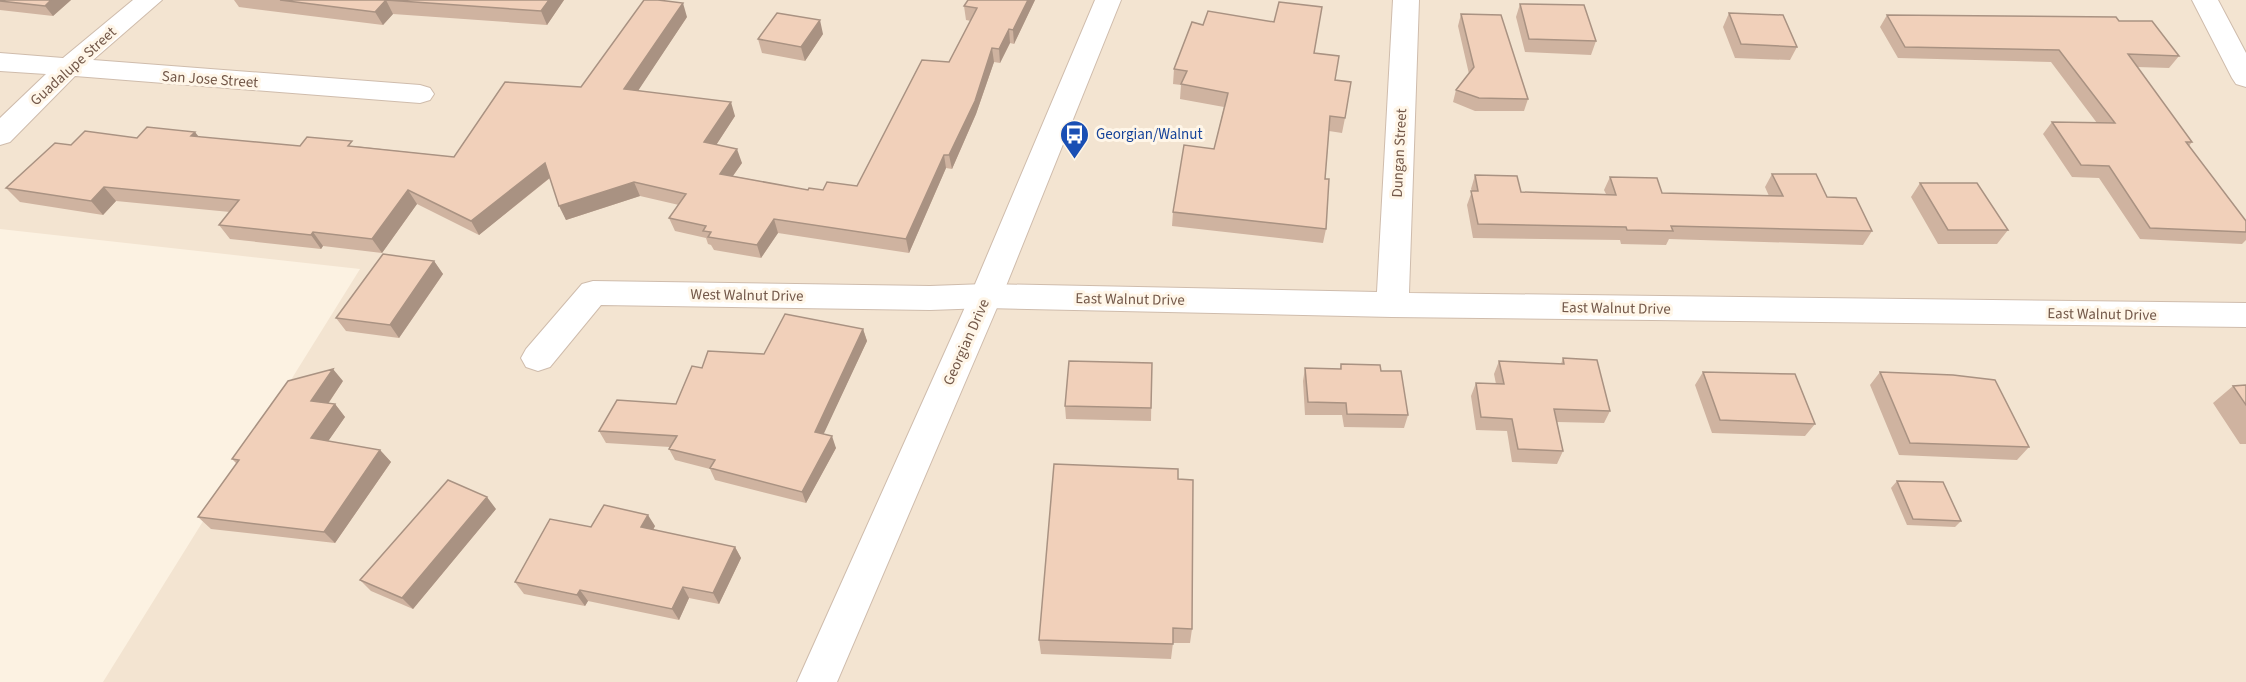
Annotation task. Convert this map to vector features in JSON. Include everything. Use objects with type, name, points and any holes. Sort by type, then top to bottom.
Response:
[{"type":"street","name":"Guadalupe Street","points":[[0,135],[68,68],[149,0]]},
{"type":"street","name":"Georgian Drive","points":[[817,682],[986,296],[1108,0]]},
{"type":"street","name":"Dungan Street","points":[[1392,305],[1406,0]]},
{"type":"street","points":[[2205,0],[2246,78]]},
{"type":"street","name":"San Jose Street","points":[[0,62],[420,94]]},
{"type":"street","name":"West Walnut Drive","points":[[538,358],[593,293],[930,298],[986,296]]},
{"type":"street","name":"East Walnut Drive","points":[[986,296],[1392,305],[2246,315]]},
{"type":"shaded area","points":[[0,0],[2246,0],[2246,682],[103,682],[360,269],[0,229]]},
{"type":"building","points":[[0,0],[51,0],[45,6]]},
{"type":"building","points":[[280,0],[386,0],[375,12]]},
{"type":"building","points":[[386,0],[549,0],[541,11]]},
{"type":"building","points":[[644,0],[683,3],[624,89],[731,102],[704,142],[737,149],[720,174],[808,190],[809,188],[823,190],[827,182],[857,186],[922,60],[949,62],[977,8],[964,6],[968,0],[1028,0],[1013,30],[1009,29],[999,49],[992,48],[975,101],[949,155],[944,155],[906,239],[774,219],[757,245],[708,237],[711,232],[703,231],[706,226],[669,218],[686,194],[634,182],[559,206],[545,163],[471,221],[408,190],[372,239],[219,225],[239,200],[104,187],[91,201],[6,188],[55,143],[71,145],[85,131],[137,138],[147,127],[195,132],[191,136],[300,146],[307,137],[352,141],[348,146],[454,157],[505,82],[581,87]]},
{"type":"building","points":[[1279,2],[1322,7],[1314,53],[1339,56],[1335,80],[1351,82],[1345,118],[1330,116],[1325,179],[1329,179],[1326,229],[1173,212],[1184,145],[1214,149],[1228,93],[1181,84],[1187,71],[1174,69],[1192,22],[1203,25],[1208,11],[1274,22]]},
{"type":"building","points":[[1520,4],[1584,5],[1596,41],[1529,39]]},
{"type":"building","points":[[777,13],[820,20],[801,47],[758,39]]},
{"type":"building","points":[[1729,13],[1783,15],[1797,47],[1741,44]]},
{"type":"building","points":[[1461,14],[1501,15],[1528,99],[1479,98],[1456,90],[1474,67]]},
{"type":"building","points":[[1887,15],[2116,17],[2119,21],[2152,21],[2179,56],[2128,54],[2192,142],[2186,142],[2246,221],[2246,232],[2150,228],[2109,166],[2081,165],[2052,122],[2115,123],[2059,50],[1905,47]]},
{"type":"building","points":[[1772,174],[1816,174],[1827,197],[1856,198],[1872,231],[1671,226],[1673,231],[1627,230],[1626,227],[1478,224],[1471,191],[1478,191],[1475,175],[1517,176],[1521,192],[1616,195],[1610,177],[1657,178],[1662,193],[1783,196]]},
{"type":"building","points":[[1920,183],[1977,183],[2008,230],[1948,230]]},
{"type":"building","points":[[383,254],[434,261],[390,325],[336,318]]},
{"type":"building","points":[[785,314],[863,329],[815,432],[832,436],[802,492],[710,468],[715,460],[669,449],[677,436],[599,431],[617,400],[676,404],[692,366],[702,368],[708,351],[764,354]]},
{"type":"building","points":[[1563,358],[1597,360],[1610,411],[1554,409],[1563,451],[1518,449],[1512,419],[1481,417],[1476,383],[1504,384],[1499,361],[1564,364]]},
{"type":"building","points":[[1069,361],[1152,363],[1151,408],[1065,406]]},
{"type":"building","points":[[1341,364],[1380,365],[1381,371],[1401,371],[1408,415],[1347,414],[1346,403],[1308,402],[1305,368],[1341,369]]},
{"type":"building","points":[[333,369],[311,401],[335,404],[311,438],[380,450],[324,532],[198,517],[239,460],[232,459],[288,381]]},
{"type":"building","points":[[1703,372],[1795,374],[1815,424],[1720,420]]},
{"type":"building","points":[[1880,372],[1953,375],[1995,380],[2029,447],[1910,443]]},
{"type":"building","points":[[2246,385],[2246,405],[2233,386]]},
{"type":"building","points":[[1054,464],[1178,469],[1178,479],[1193,480],[1192,629],[1173,628],[1173,644],[1039,640]]},
{"type":"building","points":[[448,480],[487,497],[402,598],[360,580]]},
{"type":"building","points":[[1897,481],[1943,482],[1961,521],[1913,519]]},
{"type":"building","points":[[604,505],[648,515],[641,527],[735,547],[713,593],[683,587],[672,609],[580,590],[577,595],[515,582],[550,519],[591,527]]},
{"type":"place","name":"Georgian/Walnut","points":[[1075,160]]}]
